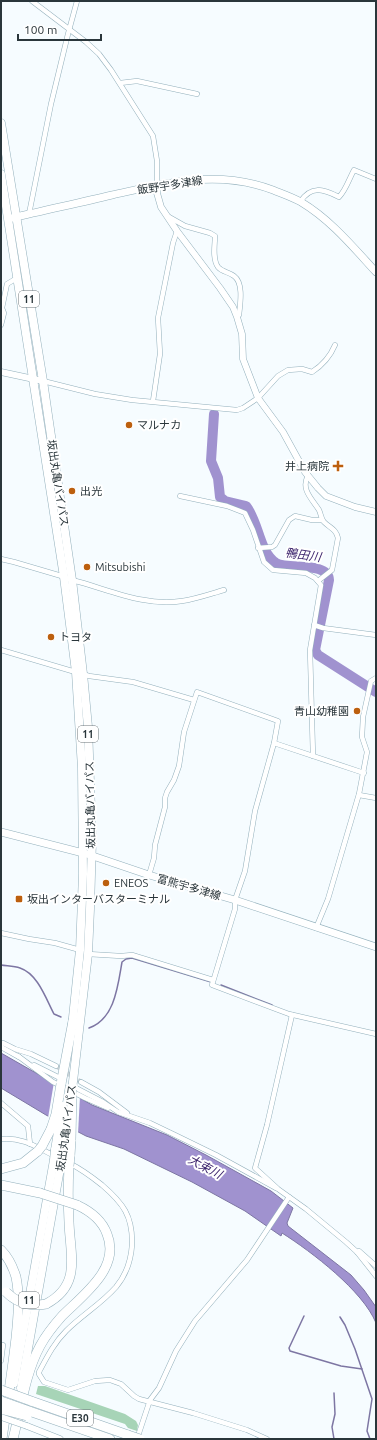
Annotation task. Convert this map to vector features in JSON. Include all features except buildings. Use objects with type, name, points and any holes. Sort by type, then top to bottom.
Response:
[{"type":"highway","name":"坂出丸亀バイパス","points":[[1,124],[12,218],[17,278],[68,578]]},
{"type":"highway","name":"坂出丸亀バイパス","points":[[1,174],[12,218],[42,381],[80,673],[90,769],[90,909],[66,1084]]},
{"type":"highway","name":"坂出丸亀バイパス","points":[[73,1021],[84,952],[82,904],[83,853],[80,673]]},
{"type":"highway","points":[[1,1169],[23,1163],[61,1134],[73,1021]]},
{"type":"highway","points":[[3,1290],[16,1300],[34,1306],[46,1304],[55,1299],[64,1291],[70,1280],[72,1258],[68,1208],[61,1163],[63,1153],[61,1134],[56,1114],[66,1084]]},
{"type":"highway","name":"坂出丸亀バイパス","points":[[3,1439],[63,1153],[61,1134]]},
{"type":"highway","name":"坂出丸亀バイパス","points":[[12,1439],[61,1163]]},
{"type":"highway","points":[[1,1185],[40,1193],[77,1205],[94,1216],[103,1226],[110,1244],[109,1258],[100,1277],[56,1323],[40,1347],[30,1371],[12,1439]]},
{"type":"highway","points":[[1,1250],[14,1270],[17,1284],[18,1304],[3,1439]]},
{"type":"highway","name":"E30","points":[[1,1390],[135,1438]]},
{"type":"highway","points":[[1,1400],[29,1414]]},
{"type":"highway","points":[[1,1408],[29,1414]]},
{"type":"highway","name":"E30","points":[[29,1414],[110,1439]]},
{"type":"main road","name":"飯野宇多津線","points":[[12,218],[157,186],[189,180],[220,179],[260,185],[300,202],[316,211],[335,228],[376,272]]},
{"type":"main road","name":"富熊宇多津線","points":[[1,832],[83,853],[149,875],[235,900],[376,947]]},
{"type":"street","points":[[32,1],[54,16],[94,49],[112,70],[153,136],[157,161],[157,193],[162,207],[177,231],[228,299],[237,317],[242,334],[243,359],[258,398],[283,432],[308,476],[326,496],[355,507],[376,512]]},
{"type":"street","points":[[29,214],[43,140],[77,1]]},
{"type":"street","points":[[120,83],[137,81],[197,94]]},
{"type":"street","points":[[300,202],[306,193],[313,190],[322,190],[339,197],[343,193],[354,170],[376,178]]},
{"type":"street","points":[[167,216],[185,226],[210,233],[215,236],[215,258],[217,266],[235,276],[242,298],[239,315],[237,317]]},
{"type":"street","points":[[153,401],[160,354],[158,318],[172,243],[177,231]]},
{"type":"street","points":[[1,325],[4,313],[2,308],[7,284],[17,278]]},
{"type":"street","points":[[1,372],[96,394],[132,400],[237,410],[243,408],[258,398],[278,376],[288,370],[302,369],[312,372],[323,365],[335,345]]},
{"type":"street","points":[[308,476],[305,485],[309,496],[322,514],[322,520]]},
{"type":"street","points":[[180,496],[227,506],[245,513],[253,530],[264,562],[273,570],[306,573],[315,578],[321,585],[310,650],[313,756]]},
{"type":"street","points":[[258,548],[272,547],[275,545],[288,520],[295,516],[312,520],[322,520],[333,529],[338,538],[332,570],[318,581]]},
{"type":"street","points":[[1,559],[130,597],[152,601],[182,601],[224,590]]},
{"type":"street","points":[[314,625],[323,628],[376,635]]},
{"type":"street","points":[[1,650],[80,673],[133,682],[194,700]]},
{"type":"street","points":[[316,928],[328,899],[359,795],[367,752],[362,737],[363,717],[371,681],[376,678]]},
{"type":"street","points":[[149,875],[165,808],[165,798],[180,766],[184,732],[197,692],[278,722],[274,743],[255,811],[245,871],[235,900],[235,909],[212,985],[292,1015],[376,1034]]},
{"type":"street","points":[[274,743],[364,772]]},
{"type":"street","points":[[359,795],[376,798]]},
{"type":"street","points":[[1,933],[55,943],[84,952],[121,956],[132,955],[213,980]]},
{"type":"street","points":[[292,1015],[267,1125],[255,1168],[288,1198],[330,1228],[356,1252],[376,1276]]},
{"type":"street","points":[[1,1046],[4,1043],[56,1066]]},
{"type":"street","points":[[1,1046],[66,1084],[104,1102],[118,1112]]},
{"type":"street","points":[[18,1056],[53,1082],[84,1098],[118,1112],[130,1115],[189,1142],[278,1189]]},
{"type":"street","points":[[81,1082],[99,1092],[130,1115]]},
{"type":"street","points":[[1,1103],[28,1126],[30,1144]]},
{"type":"street","points":[[1,1139],[19,1139],[77,1167],[97,1180],[114,1195],[129,1217],[132,1236],[130,1260],[123,1278],[106,1297],[57,1340],[39,1372],[44,1382],[68,1390],[95,1381],[110,1380],[121,1384],[136,1398],[247,1430],[267,1439]]},
{"type":"street","points":[[135,1438],[149,1402],[159,1388],[171,1359],[195,1321],[247,1260],[288,1198]]},
{"type":"street","points":[[356,1252],[359,1251],[362,1253],[376,1266]]},
{"type":"street","points":[[1,1361],[3,1345]]},
{"type":"street","points":[[1,1417],[60,1439]]},
{"type":"green space","points":[[38,1386],[45,1386],[125,1414],[136,1421],[138,1425],[137,1431],[128,1428],[125,1424],[36,1394]]},
{"type":"water","name":"大束川","points":[[1,1053],[92,1105],[167,1135],[271,1191],[293,1208],[287,1223],[288,1226],[351,1275],[364,1290],[376,1307],[376,1323],[360,1298],[348,1285],[321,1261],[282,1233],[281,1236],[245,1211],[192,1182],[124,1149],[86,1136],[46,1115],[1,1088]]},
{"type":"pier","points":[[54,1082],[80,1096],[78,1134],[48,1118]]},
{"type":"waterway","name":"鴨田川","points":[[214,414],[211,461],[218,478],[220,497],[225,501],[246,506],[254,520],[266,552],[276,563],[289,566],[315,568],[322,570],[327,574],[329,580],[315,650],[318,655],[376,692]]},
{"type":"waterway","points":[[89,1028],[98,1024],[110,1009],[117,991],[122,962],[126,959],[132,958],[211,982]]},
{"type":"waterway","points":[[1,965],[20,968],[32,976],[37,981],[54,1014],[61,1017]]},
{"type":"waterway","points":[[221,985],[272,1005]]},
{"type":"waterway","points":[[304,1316],[289,1348],[290,1351],[341,1366],[362,1369]]},
{"type":"waterway","points":[[340,1317],[355,1349],[372,1399],[367,1431],[370,1439]]},
{"type":"waterway","points":[[334,1393],[335,1414],[332,1427],[334,1439]]},
{"type":"tunnel","points":[[56,1066],[81,1082]]},
{"type":"place","name":"マルナカ","points":[[129,425]]},
{"type":"place","name":"井上病院","points":[[338,466]]},
{"type":"place","name":"出光","points":[[72,491]]},
{"type":"place","name":"Mitsubishi","points":[[87,567]]},
{"type":"place","name":"トヨタ","points":[[51,637]]},
{"type":"place","name":"青山幼稚園","points":[[357,711]]},
{"type":"place","name":"ENEOS","points":[[106,883]]},
{"type":"place","name":"坂出インターバスターミナル","points":[[19,899]]}]
